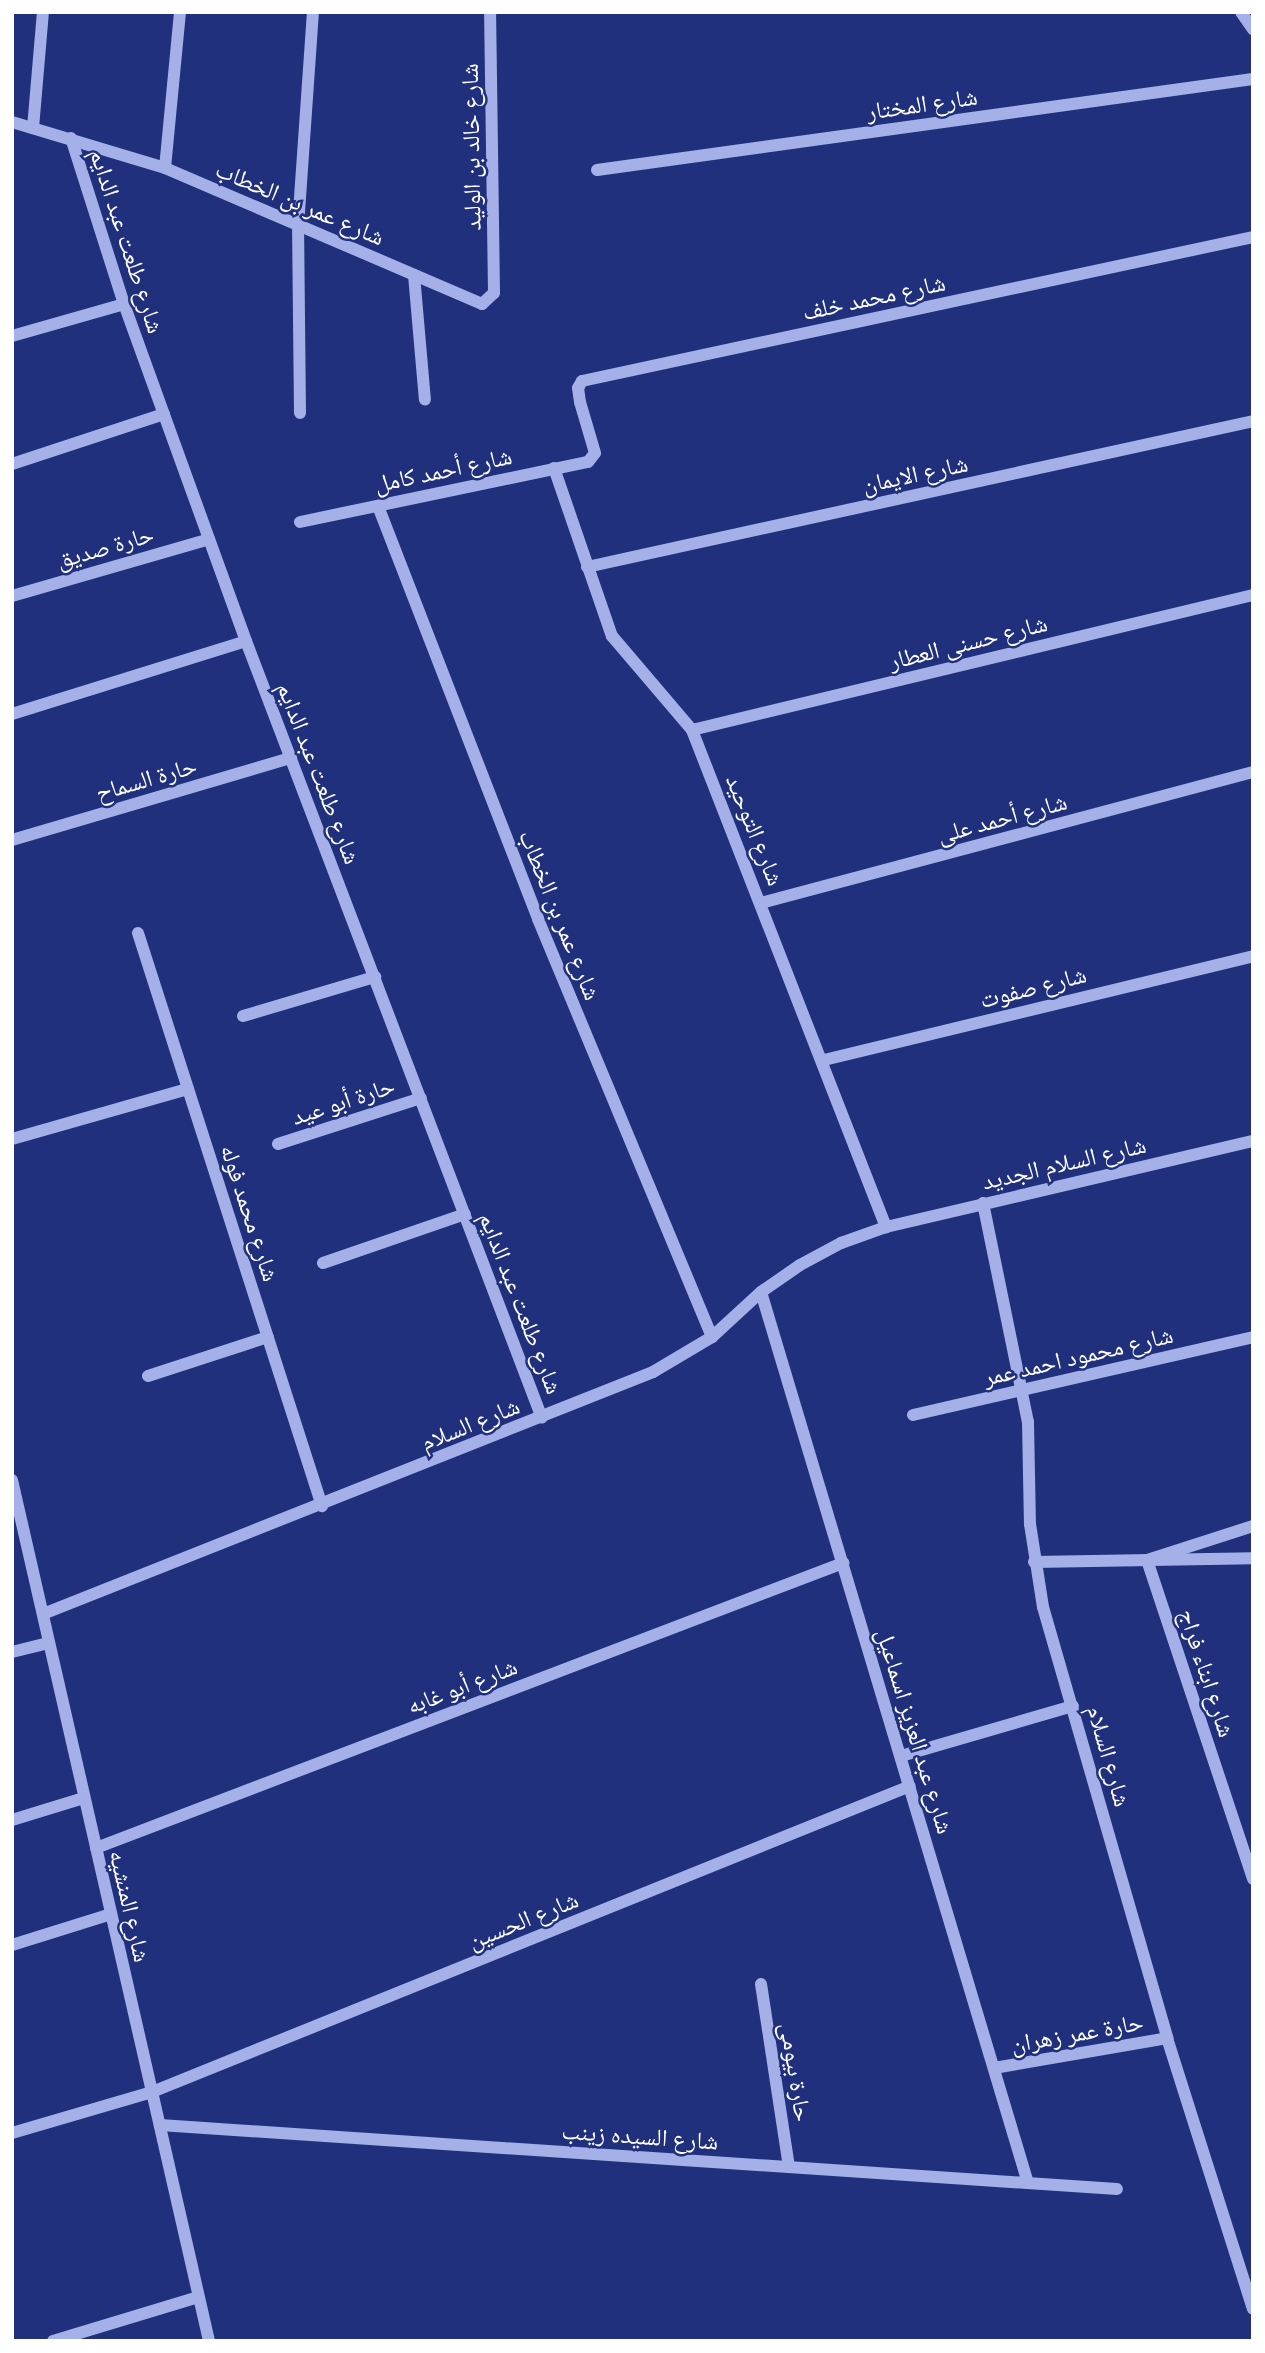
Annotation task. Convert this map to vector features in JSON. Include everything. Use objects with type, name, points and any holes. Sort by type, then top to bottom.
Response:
[{"type":"street","points":[[33,128],[43,12]]},
{"type":"street","points":[[166,168],[180,12]]},
{"type":"street","points":[[300,413],[298,226],[313,12]]},
{"type":"street","name":"شارع خالد بن الوليد","points":[[489,12],[494,282]]},
{"type":"street","points":[[1241,12],[1253,29]]},
{"type":"street","name":"شارع المختار","points":[[597,170],[1253,79]]},
{"type":"street","name":"شارع عمر بن الخطاب","points":[[12,122],[166,168],[482,304],[493,298],[494,282]]},
{"type":"street","name":"شارع طلعت عبد الدايم","points":[[71,138],[124,304],[246,641],[542,1418]]},
{"type":"street","name":"شارع محمد خلف","points":[[594,457],[578,388],[582,381],[1253,237]]},
{"type":"street","points":[[414,275],[425,400]]},
{"type":"street","points":[[12,336],[124,304]]},
{"type":"street","points":[[12,464],[164,414]]},
{"type":"street","name":"شارع الايمان","points":[[587,567],[1253,421]]},
{"type":"street","name":"شارع أحمد كامل","points":[[300,523],[594,457]]},
{"type":"street","name":"شارع التوحيد","points":[[554,468],[612,636],[692,730],[824,1060],[886,1227]]},
{"type":"street","name":"شارع عمر بن الخطاب","points":[[378,506],[538,919],[712,1338]]},
{"type":"street","name":"حارة صديق","points":[[12,596],[209,538]]},
{"type":"street","name":"شارع حسنى العطار","points":[[692,730],[1253,595]]},
{"type":"street","points":[[12,714],[246,641]]},
{"type":"street","name":"حارة السماح","points":[[12,840],[291,758]]},
{"type":"street","name":"شارع أحمد على","points":[[761,903],[1253,772]]},
{"type":"street","name":"شارع محمد فوله","points":[[138,933],[323,1506]]},
{"type":"street","name":"شارع صفوت","points":[[824,1060],[1253,956]]},
{"type":"street","points":[[243,1016],[375,977]]},
{"type":"street","points":[[12,1139],[188,1089]]},
{"type":"street","name":"حارة أبو عيد","points":[[278,1144],[421,1098]]},
{"type":"street","name":"شارع السلام الجديد","points":[[886,1227],[1253,1141]]},
{"type":"street","name":"شارع السلام","points":[[983,1203],[1028,1422],[1034,1562],[1167,2038],[1253,2309]]},
{"type":"street","points":[[323,1263],[466,1214]]},
{"type":"street","name":"شارع السلام","points":[[43,1614],[323,1506],[653,1372],[712,1338],[761,1292],[841,1243],[886,1227]]},
{"type":"street","name":"شارع عبد العزيز اسماعيل","points":[[761,1292],[1028,2183]]},
{"type":"street","points":[[148,1376],[268,1337]]},
{"type":"street","name":"شارع محمود احمد عمر","points":[[913,1415],[1253,1337]]},
{"type":"street","name":"شارع المنشيه","points":[[12,1480],[209,2341]]},
{"type":"street","points":[[1147,1560],[1253,1526]]},
{"type":"street","points":[[1034,1562],[1253,1558]]},
{"type":"street","name":"شارع ابناء فراج","points":[[1147,1560],[1253,1880]]},
{"type":"street","name":"شارع أبو غابه","points":[[96,1848],[843,1563]]},
{"type":"street","points":[[12,1652],[49,1643]]},
{"type":"street","points":[[901,1756],[1073,1706]]},
{"type":"street","name":"شارع الحسين","points":[[12,2133],[152,2092],[910,1786]]},
{"type":"street","points":[[12,1819],[84,1798]]},
{"type":"street","points":[[12,1945],[111,1914]]},
{"type":"street","name":"حارة بيومى","points":[[761,1984],[789,2167]]},
{"type":"street","name":"حارة عمر زهران","points":[[994,2068],[1167,2038]]},
{"type":"street","name":"شارع السيده زينب","points":[[160,2125],[1117,2189]]},
{"type":"street","points":[[53,2341],[199,2297]]}]
